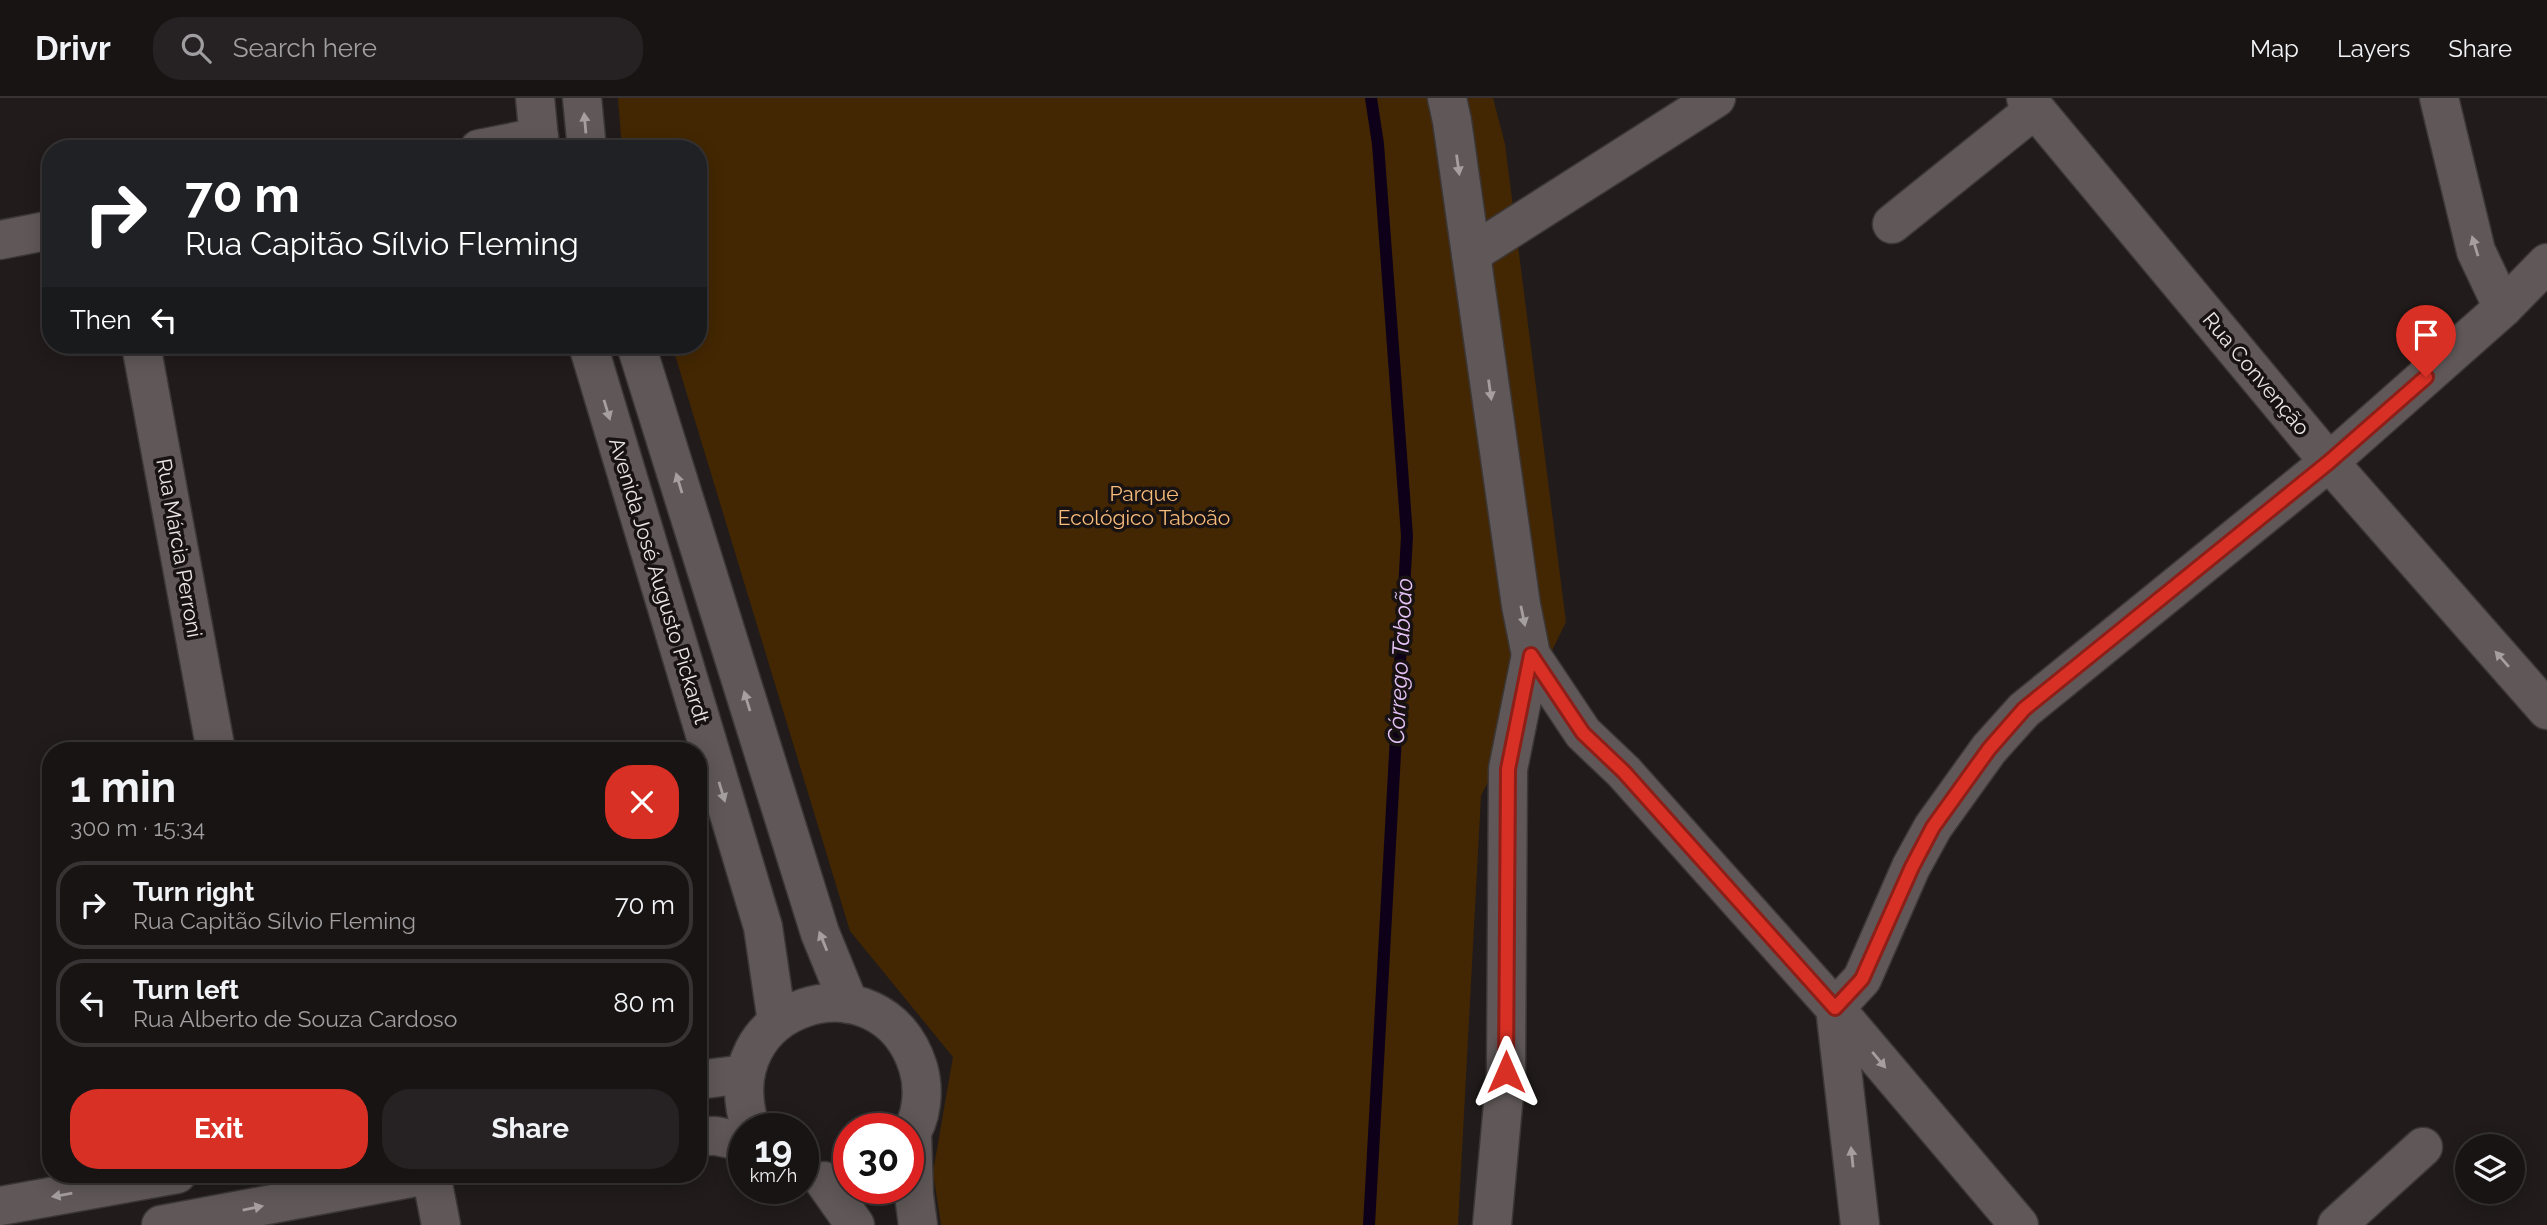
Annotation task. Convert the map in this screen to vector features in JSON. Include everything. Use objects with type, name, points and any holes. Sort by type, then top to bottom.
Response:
[{"type":"street","points":[[535,98],[539,140]]},
{"type":"street","points":[[582,98],[586,140]]},
{"type":"street","points":[[1447,98],[1521,605],[1531,655],[1583,733],[1624,772],[1835,1008],[2019,1225]]},
{"type":"street","points":[[1471,254],[1716,98]]},
{"type":"street","points":[[2439,98],[2476,251],[2502,309]]},
{"type":"street","points":[[1892,224],[2041,102]]},
{"type":"street","name":"Rua Convenção","points":[[2041,102],[2077,159],[2329,462],[2547,710]]},
{"type":"street","points":[[0,240],[42,232]]},
{"type":"street","points":[[1860,1225],[1835,1008],[1862,979],[1933,827],[1989,749],[2024,709],[2329,462],[2502,309],[2547,263]]},
{"type":"street","name":"Rua Márcia Perroni","points":[[143,354],[214,742]]},
{"type":"street","name":"Avenida José Augusto Pickardt","points":[[591,354],[763,927],[777,1022]]},
{"type":"street","points":[[639,354],[820,933],[849,1004]]},
{"type":"street","points":[[1492,1225],[1506,1072],[1508,769],[1531,655]]},
{"type":"street","points":[[746,1113],[743,1093],[745,1074],[751,1054],[762,1037],[777,1022],[799,1009],[824,1003],[849,1004],[876,1013],[898,1030],[914,1052],[922,1080],[919,1113]]},
{"type":"street","points":[[707,1079],[745,1074]]},
{"type":"street","points":[[707,1136],[728,1139]]},
{"type":"street","points":[[2337,1225],[2423,1147]]},
{"type":"street","points":[[825,1178],[855,1225]]},
{"type":"street","points":[[0,1206],[127,1183]]},
{"type":"street","points":[[162,1225],[384,1183]]},
{"type":"street","points":[[433,1183],[442,1225]]},
{"type":"street","points":[[915,1204],[918,1225]]},
{"type":"green space","name":"Parque Ecológico Taboão","points":[[618,98],[1493,98],[1505,144],[1566,622],[1481,796],[1458,1225],[941,1225],[933,1172],[953,1057],[850,931],[675,354],[707,354],[707,140],[621,140]]},
{"type":"waterway","name":"Córrego Taboão","points":[[1369,1225],[1407,536],[1378,144],[1371,98]]},
{"type":"route","points":[[1506,1072],[1508,769],[1531,655],[1583,733],[1624,772],[1835,1008],[1862,979],[1933,827],[1989,749],[2024,709],[2329,462],[2426,377]]}]
